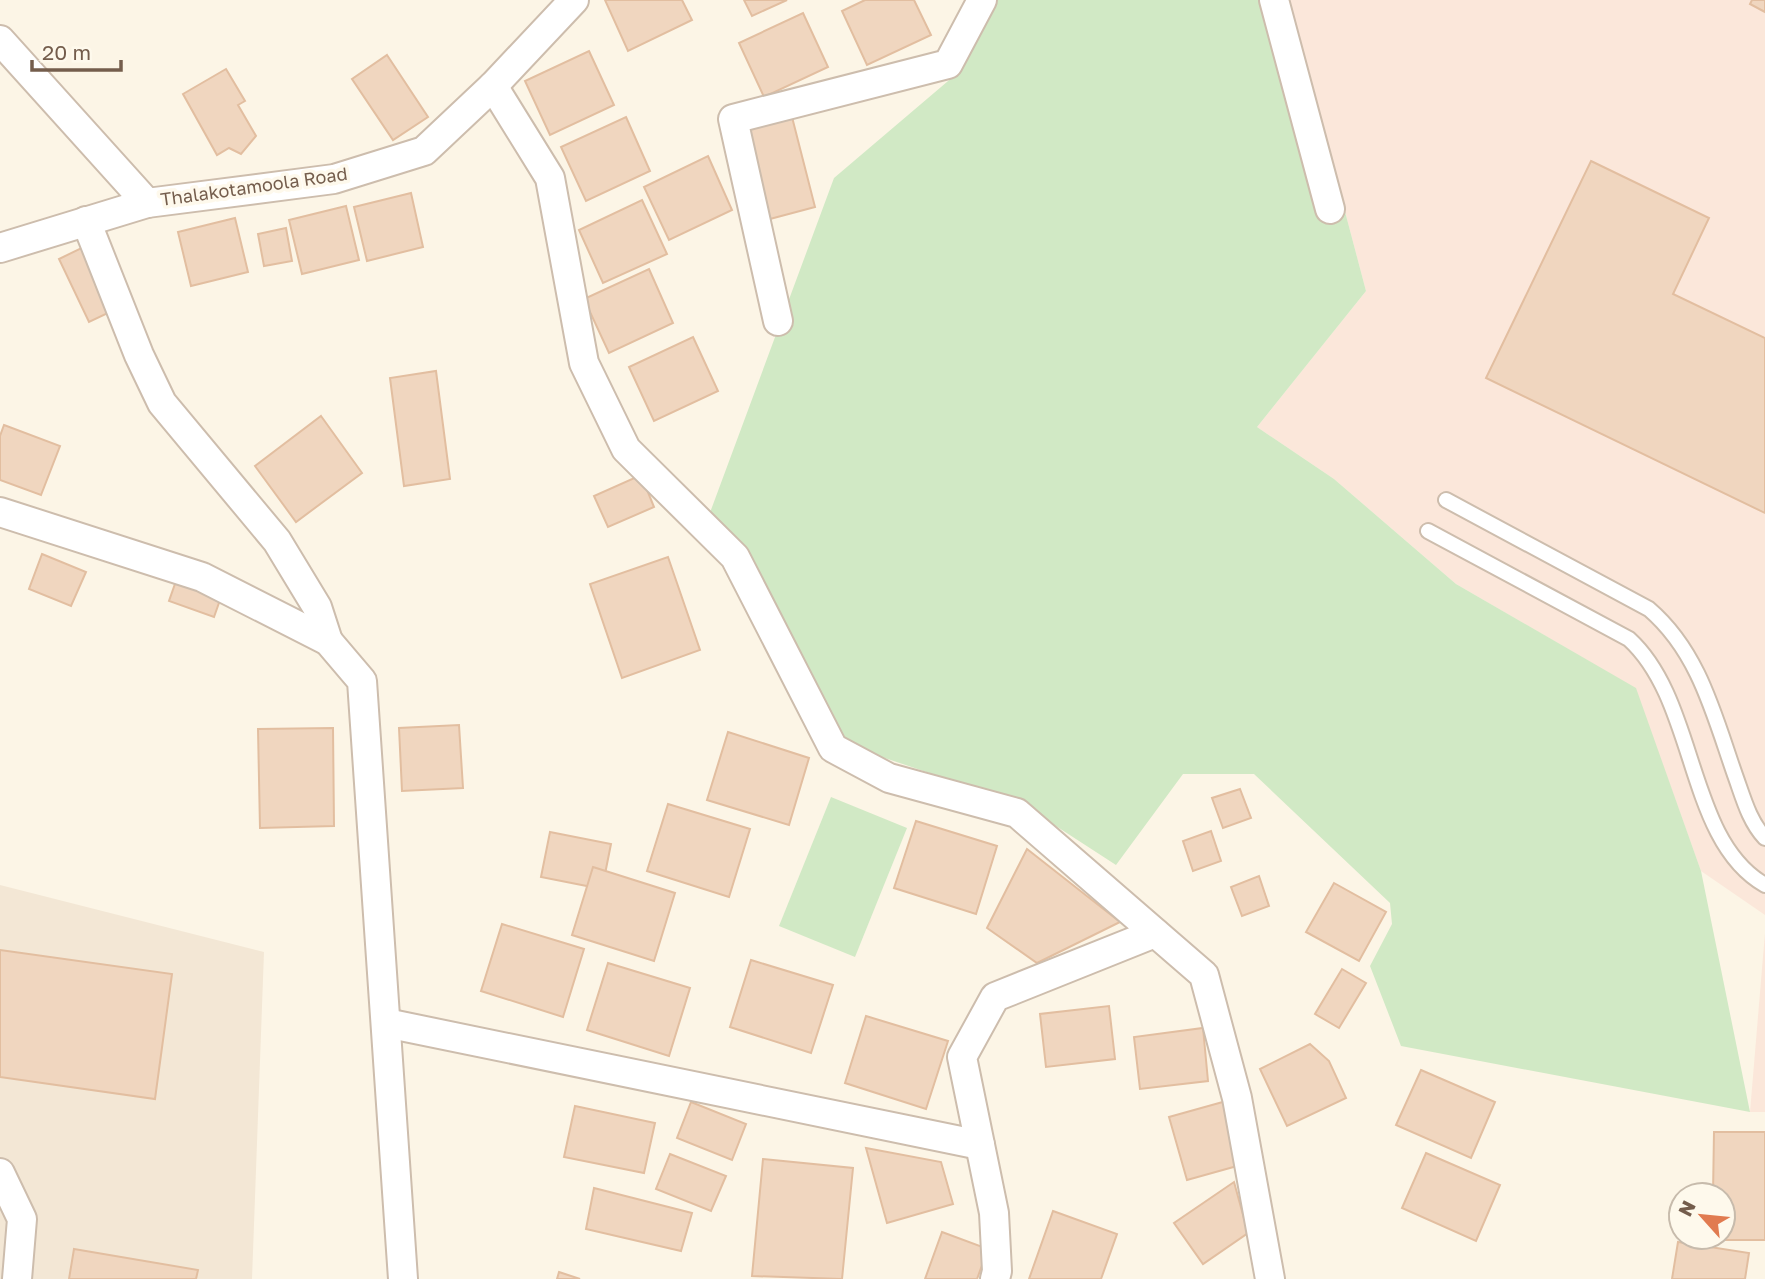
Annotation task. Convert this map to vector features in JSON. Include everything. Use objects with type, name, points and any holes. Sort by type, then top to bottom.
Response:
[{"type":"street","name":"Thalakotamoola Road","points":[[0,248],[147,203],[334,179],[424,150],[493,86],[574,0]]},
{"type":"street","points":[[778,321],[733,119],[948,64],[982,0]]},
{"type":"street","points":[[1274,0],[1330,209]]},
{"type":"street","points":[[0,40],[147,203]]},
{"type":"street","points":[[493,86],[550,178],[584,363],[626,449],[735,557],[833,748],[888,778],[1017,813],[1204,975],[1237,1098],[1270,1279]]},
{"type":"street","points":[[86,221],[138,355],[162,403],[277,541],[317,607],[328,641],[362,681],[403,1279]]},
{"type":"street","points":[[0,512],[202,577],[328,641]]},
{"type":"street","points":[[995,1279],[997,1271],[994,1213],[962,1057],[995,997],[1155,933]]},
{"type":"street","points":[[386,1023],[980,1145]]},
{"type":"street","points":[[0,1172],[11,1219],[18,1279]]},
{"type":"lane","points":[[1446,500],[1649,609],[1668,625],[1694,662],[1746,806],[1765,838]]},
{"type":"lane","points":[[1429,531],[1629,639],[1642,651],[1668,693],[1721,838],[1745,870],[1765,886]]},
{"type":"shaded area","points":[[1289,0],[1765,0],[1765,915],[1701,871],[1635,688],[1456,584],[1334,479],[1257,427],[1366,291]]},
{"type":"shaded area","points":[[0,885],[264,952],[252,1279],[0,1279]]},
{"type":"shaded area","points":[[1765,933],[1765,1112],[1750,1112]]},
{"type":"green space","points":[[990,0],[1289,0],[1366,291],[1257,427],[1334,479],[1456,584],[1636,688],[1701,871],[1750,1112],[1401,1046],[1370,966],[1392,924],[1390,903],[1254,774],[1183,774],[1116,865],[1022,804],[843,744],[708,518],[834,178],[961,70]]},
{"type":"green space","points":[[831,797],[907,828],[855,957],[779,926]]},
{"type":"building","points":[[605,0],[682,0],[692,20],[628,51]]},
{"type":"building","points":[[744,0],[787,0],[752,16]]},
{"type":"building","points":[[865,0],[914,0],[931,35],[867,65],[842,11]]},
{"type":"building","points":[[1752,0],[1765,0],[1765,12],[1750,4]]},
{"type":"building","points":[[803,13],[828,67],[764,97],[739,43]]},
{"type":"building","points":[[589,51],[614,105],[550,135],[525,81]]},
{"type":"building","points":[[387,55],[428,117],[393,140],[352,79]]},
{"type":"building","points":[[226,69],[245,101],[238,105],[256,136],[241,154],[229,148],[217,155],[183,94]]},
{"type":"building","points":[[626,117],[650,171],[586,201],[561,147]]},
{"type":"building","points":[[792,117],[815,207],[770,219],[747,129]]},
{"type":"building","points":[[708,156],[732,210],[669,240],[644,187]]},
{"type":"building","points":[[1591,161],[1709,218],[1673,294],[1765,338],[1765,513],[1486,378]]},
{"type":"building","points":[[411,193],[423,247],[367,261],[354,207]]},
{"type":"building","points":[[642,200],[667,254],[603,283],[579,230]]},
{"type":"building","points":[[346,206],[359,260],[302,274],[289,220]]},
{"type":"building","points":[[235,218],[248,272],[191,286],[178,232]]},
{"type":"building","points":[[286,228],[292,261],[264,266],[258,234]]},
{"type":"building","points":[[98,240],[129,303],[89,322],[59,259]]},
{"type":"building","points":[[649,269],[673,323],[609,353],[584,299]]},
{"type":"building","points":[[693,337],[718,391],[654,421],[629,367]]},
{"type":"building","points":[[436,371],[450,479],[404,486],[390,378]]},
{"type":"building","points":[[321,416],[362,473],[296,522],[255,466]]},
{"type":"building","points":[[4,425],[60,446],[41,495],[0,480],[0,436]]},
{"type":"building","points":[[641,475],[654,507],[608,527],[594,496]]},
{"type":"building","points":[[42,554],[86,572],[71,606],[29,589]]},
{"type":"building","points":[[668,557],[700,650],[622,678],[590,584]]},
{"type":"building","points":[[182,564],[227,580],[214,617],[169,601]]},
{"type":"building","points":[[459,725],[463,788],[402,791],[399,728]]},
{"type":"building","points":[[333,728],[334,826],[260,828],[258,729]]},
{"type":"building","points":[[728,732],[809,758],[789,825],[707,800]]},
{"type":"building","points":[[1240,789],[1251,818],[1223,828],[1212,798]]},
{"type":"building","points":[[668,804],[750,829],[729,897],[647,871]]},
{"type":"building","points":[[916,821],[997,846],[976,914],[894,888]]},
{"type":"building","points":[[1211,831],[1221,861],[1193,871],[1183,841]]},
{"type":"building","points":[[550,832],[611,844],[602,889],[541,877]]},
{"type":"building","points":[[1027,849],[1120,922],[1037,963],[987,928]]},
{"type":"building","points":[[593,867],[675,893],[654,961],[572,935]]},
{"type":"building","points":[[1259,876],[1269,906],[1242,916],[1231,887]]},
{"type":"building","points":[[1334,883],[1386,912],[1359,961],[1306,932]]},
{"type":"building","points":[[502,924],[584,949],[563,1017],[481,991]]},
{"type":"building","points":[[0,950],[172,974],[155,1099],[0,1077]]},
{"type":"building","points":[[751,960],[833,985],[811,1053],[730,1027]]},
{"type":"building","points":[[608,963],[690,988],[669,1056],[587,1030]]},
{"type":"building","points":[[1342,969],[1366,983],[1339,1028],[1315,1014]]},
{"type":"building","points":[[1109,1006],[1115,1059],[1046,1067],[1040,1014]]},
{"type":"building","points":[[866,1016],[948,1041],[926,1109],[845,1083]]},
{"type":"building","points":[[1203,1028],[1208,1081],[1140,1089],[1134,1037]]},
{"type":"building","points":[[1310,1044],[1329,1061],[1346,1098],[1287,1126],[1260,1069]]},
{"type":"building","points":[[1421,1070],[1495,1102],[1471,1158],[1396,1125]]},
{"type":"building","points":[[1237,1098],[1255,1161],[1187,1180],[1169,1117]]},
{"type":"building","points":[[691,1102],[746,1124],[732,1160],[677,1138]]},
{"type":"building","points":[[575,1106],[655,1123],[644,1173],[564,1157]]},
{"type":"building","points":[[1714,1132],[1765,1132],[1765,1240],[1737,1240],[1737,1181],[1713,1181]]},
{"type":"building","points":[[866,1148],[941,1162],[953,1204],[887,1223]]},
{"type":"building","points":[[1426,1153],[1500,1185],[1476,1241],[1402,1208]]},
{"type":"building","points":[[670,1154],[726,1176],[711,1211],[656,1189]]},
{"type":"building","points":[[763,1159],[853,1168],[842,1279],[752,1276]]},
{"type":"building","points":[[1234,1182],[1248,1233],[1203,1264],[1174,1223]]},
{"type":"building","points":[[594,1188],[692,1213],[681,1251],[586,1229]]},
{"type":"building","points":[[1053,1211],[1117,1234],[1101,1279],[1029,1279]]},
{"type":"building","points":[[942,1232],[988,1249],[977,1279],[925,1279]]},
{"type":"building","points":[[74,1249],[198,1270],[196,1279],[69,1279]]},
{"type":"building","points":[[1677,1251],[1749,1253],[1745,1279],[1672,1279]]},
{"type":"building","points":[[559,1272],[580,1279],[557,1279]]}]
